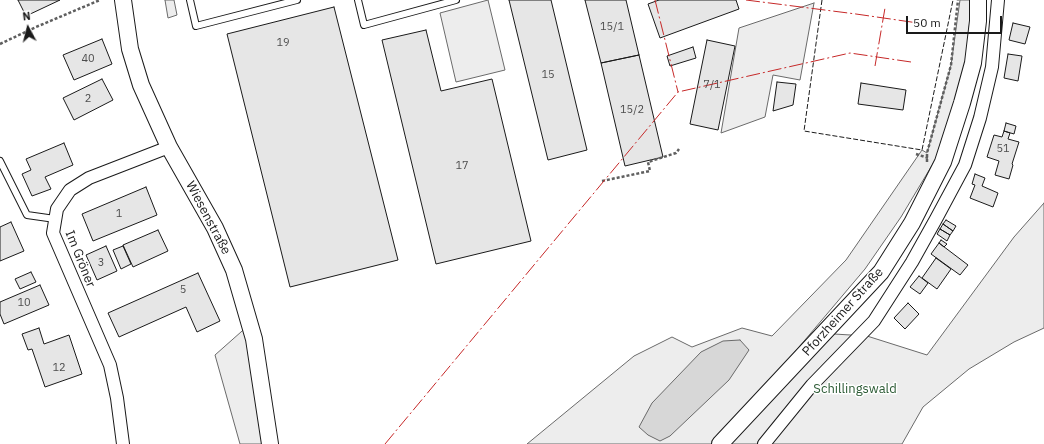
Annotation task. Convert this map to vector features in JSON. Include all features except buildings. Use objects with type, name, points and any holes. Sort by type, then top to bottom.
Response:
[{"type":"street","name":"Wiesenstraße","points":[[123,0],[130,49],[141,85],[169,146],[215,228],[234,270],[254,339],[270,444]]},
{"type":"street","name":"Pforzheimer Straße","points":[[720,444],[881,272],[912,223],[943,162],[962,103],[973,63],[978,21],[978,0]]},
{"type":"street","name":"Pforzheimer Straße","points":[[764,444],[812,385],[874,321],[912,262],[965,165],[980,118],[992,67],[998,0]]},
{"type":"street","name":"Im Gröner","points":[[124,444],[110,364],[53,233],[55,219],[57,209],[70,190],[89,178],[169,146]]},
{"type":"lane","points":[[190,0],[196,26],[297,0]]},
{"type":"lane","points":[[358,0],[364,25],[456,0]]},
{"type":"lane","points":[[0,161],[27,214],[55,219]]},
{"type":"path","points":[[0,44],[100,0]]},
{"type":"path","points":[[927,165],[927,153],[951,65],[958,0]]},
{"type":"path","points":[[602,181],[650,171],[648,162],[676,153],[679,149]]},
{"type":"shaded area","points":[[165,0],[174,0],[177,15],[168,18]]},
{"type":"shaded area","points":[[488,0],[505,70],[456,82],[440,13]]},
{"type":"shaded area","points":[[960,0],[971,0],[965,69],[940,152],[901,217],[865,269],[717,444],[527,444],[634,356],[672,337],[692,347],[742,328],[772,336],[846,260],[922,150],[927,153],[951,65]]},
{"type":"shaded area","points":[[814,3],[800,80],[773,75],[765,117],[721,133],[739,28]]},
{"type":"shaded area","name":"Schillingswald","points":[[1044,203],[1044,328],[1014,342],[969,369],[923,407],[902,444],[723,444],[834,334],[867,336],[927,355],[1014,237]]},
{"type":"shaded area","points":[[250,324],[270,444],[240,444],[215,355]]},
{"type":"shaded area","points":[[740,340],[749,350],[729,380],[670,436],[660,441],[648,435],[639,427],[652,403],[701,352],[723,341]]},
{"type":"fence","points":[[822,0],[804,131],[922,150],[953,0]]},
{"type":"power","points":[[655,0],[678,92]]},
{"type":"power","points":[[746,0],[918,23]]},
{"type":"power","points":[[875,66],[885,8]]},
{"type":"power","points":[[385,444],[678,92],[850,53],[911,62]]}]
